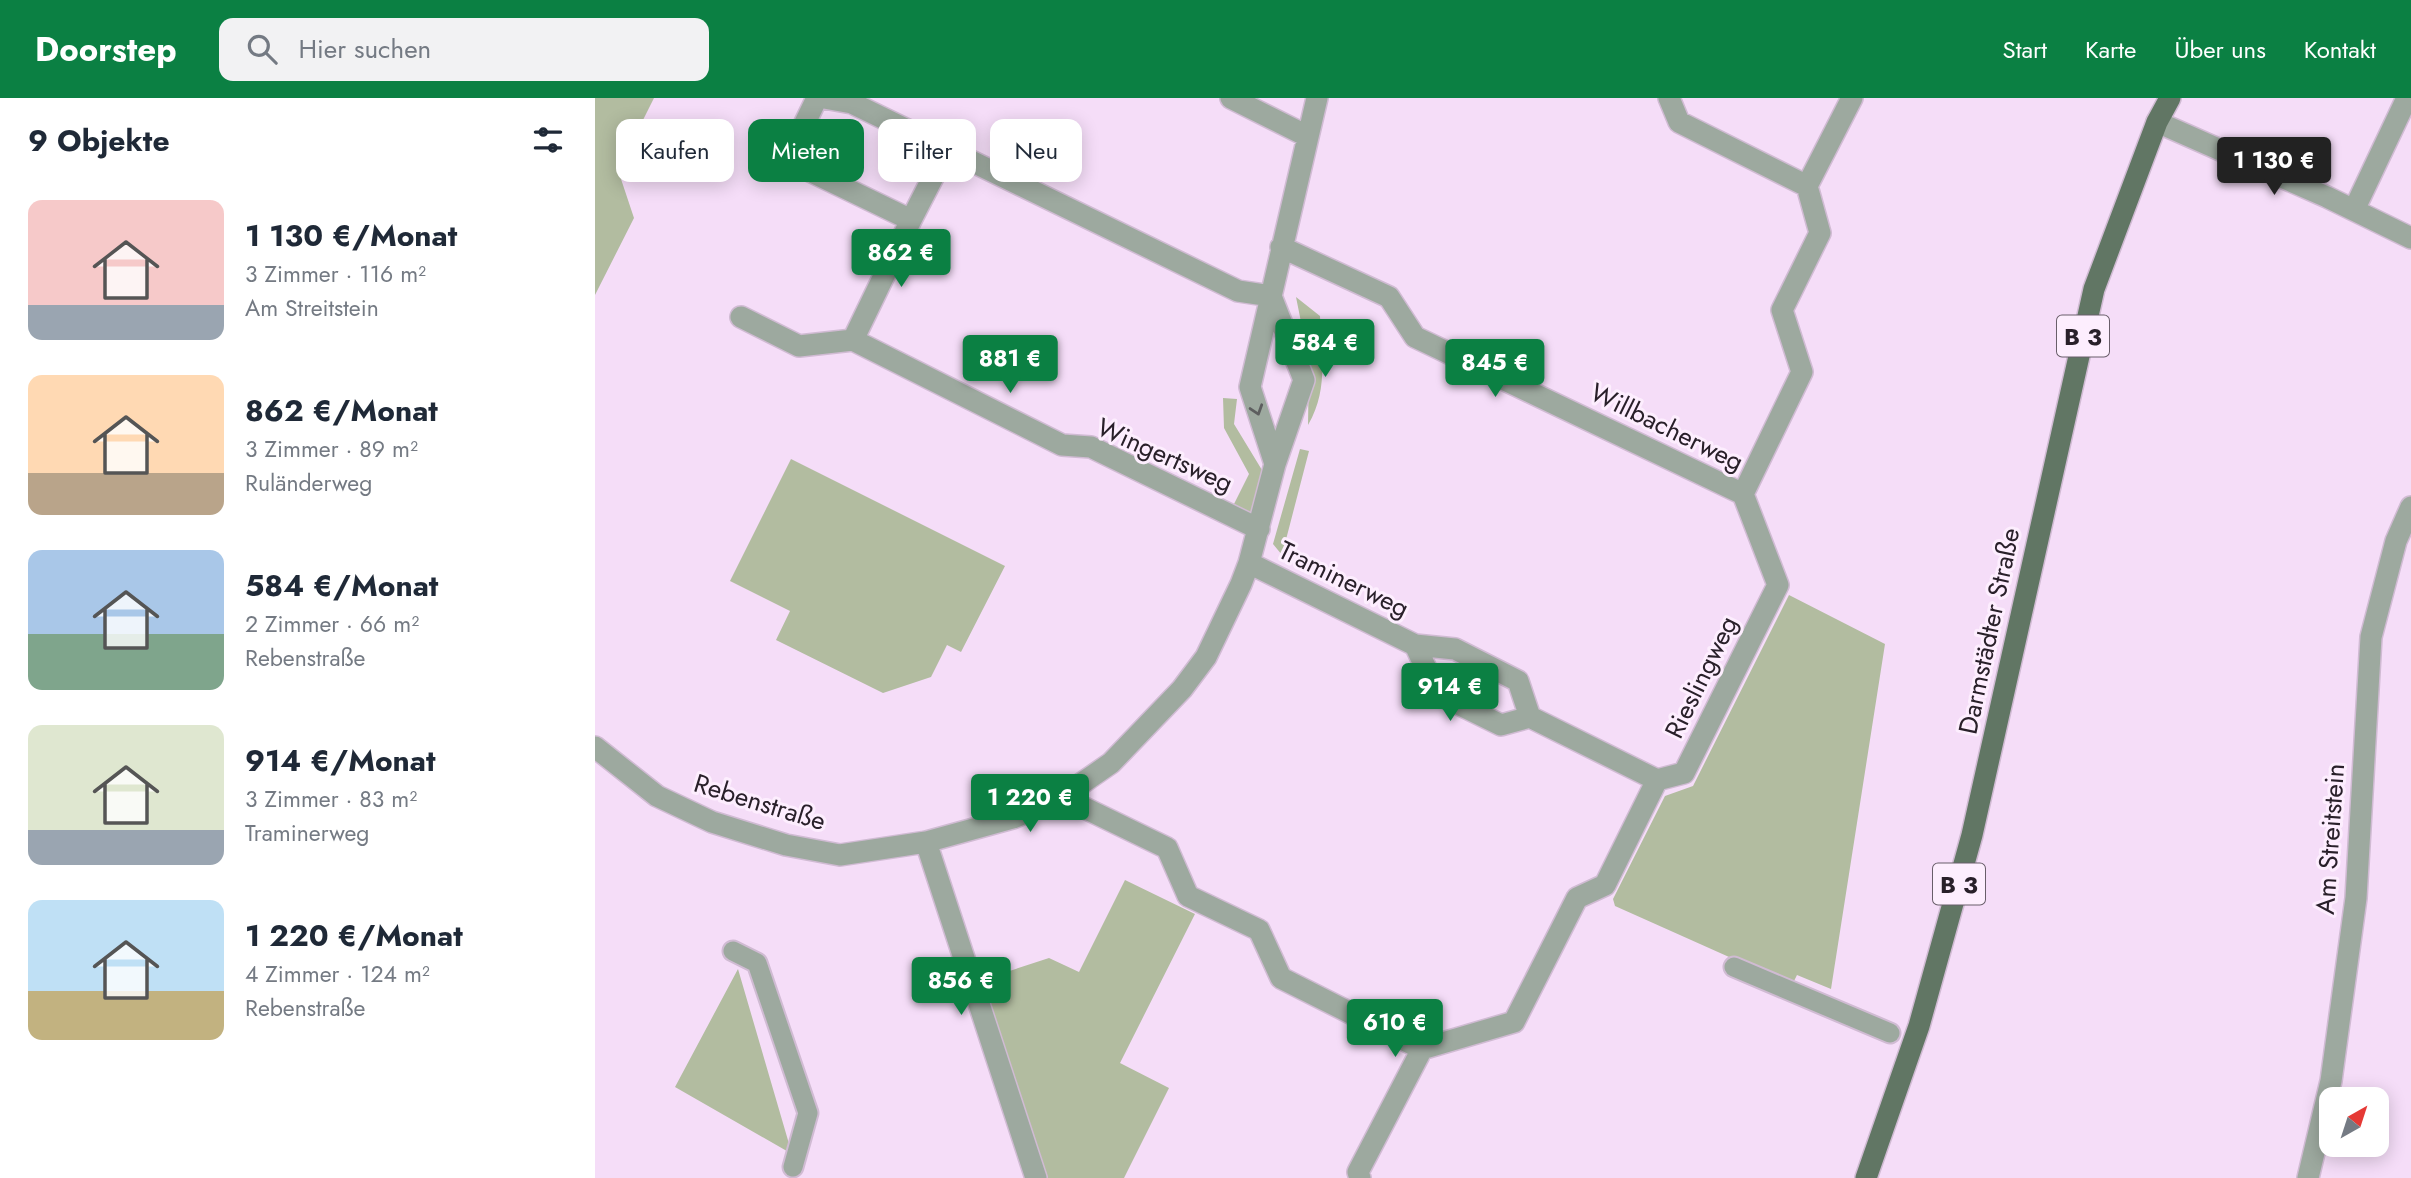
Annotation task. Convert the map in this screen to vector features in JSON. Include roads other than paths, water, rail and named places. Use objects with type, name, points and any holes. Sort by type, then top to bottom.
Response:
[{"type":"main road","name":"Darmstädter Straße","points":[[1866,1178],[1919,1026],[1972,835],[2094,289],[2157,122],[2170,98]]},
{"type":"street","points":[[817,98],[787,160],[911,220]]},
{"type":"street","points":[[824,98],[853,101],[888,119]]},
{"type":"street","points":[[1231,98],[1307,136]]},
{"type":"street","points":[[1275,464],[1250,387],[1317,98]]},
{"type":"street","points":[[1669,98],[1679,122],[1807,186]]},
{"type":"street","points":[[1743,494],[1802,372],[1782,310],[1820,233],[1807,186],[1853,98]]},
{"type":"street","points":[[2354,211],[2407,98]]},
{"type":"street","points":[[2157,122],[2411,238]]},
{"type":"street","points":[[976,164],[1238,291],[1271,296]]},
{"type":"street","points":[[741,317],[799,346],[853,340],[931,182]]},
{"type":"street","name":"Willbacherweg","points":[[1281,247],[1389,297],[1415,337],[1743,494]]},
{"type":"street","name":"Rebenstraße","points":[[598,756],[657,796],[712,822],[786,845],[840,855],[926,842],[1013,818],[1062,797],[1111,763],[1182,689],[1206,657],[1249,563],[1275,464],[1304,380],[1271,296]]},
{"type":"street","name":"Wingertsweg","points":[[853,340],[1062,445],[1091,447],[1259,529]]},
{"type":"street","name":"Rieslingweg","points":[[1657,780],[1684,773],[1778,585],[1743,494]]},
{"type":"street","name":"Am Streitstein","points":[[2308,1178],[2331,1081],[2356,898],[2371,637],[2396,541],[2411,507]]},
{"type":"street","name":"Traminerweg","points":[[1249,563],[1415,645],[1455,649],[1518,681],[1530,717],[1501,725],[1438,694],[1415,645]]},
{"type":"street","points":[[1062,797],[1167,848],[1188,896],[1259,930],[1281,978],[1422,1049],[1514,1022],[1577,898],[1605,885],[1657,780],[1530,717]]},
{"type":"street","points":[[926,842],[1037,1178]]},
{"type":"street","points":[[1360,1178],[1358,1172],[1422,1049]]},
{"type":"lane","points":[[733,951],[757,963],[809,1113],[793,1167]]},
{"type":"lane","points":[[1734,967],[1890,1033]]}]
